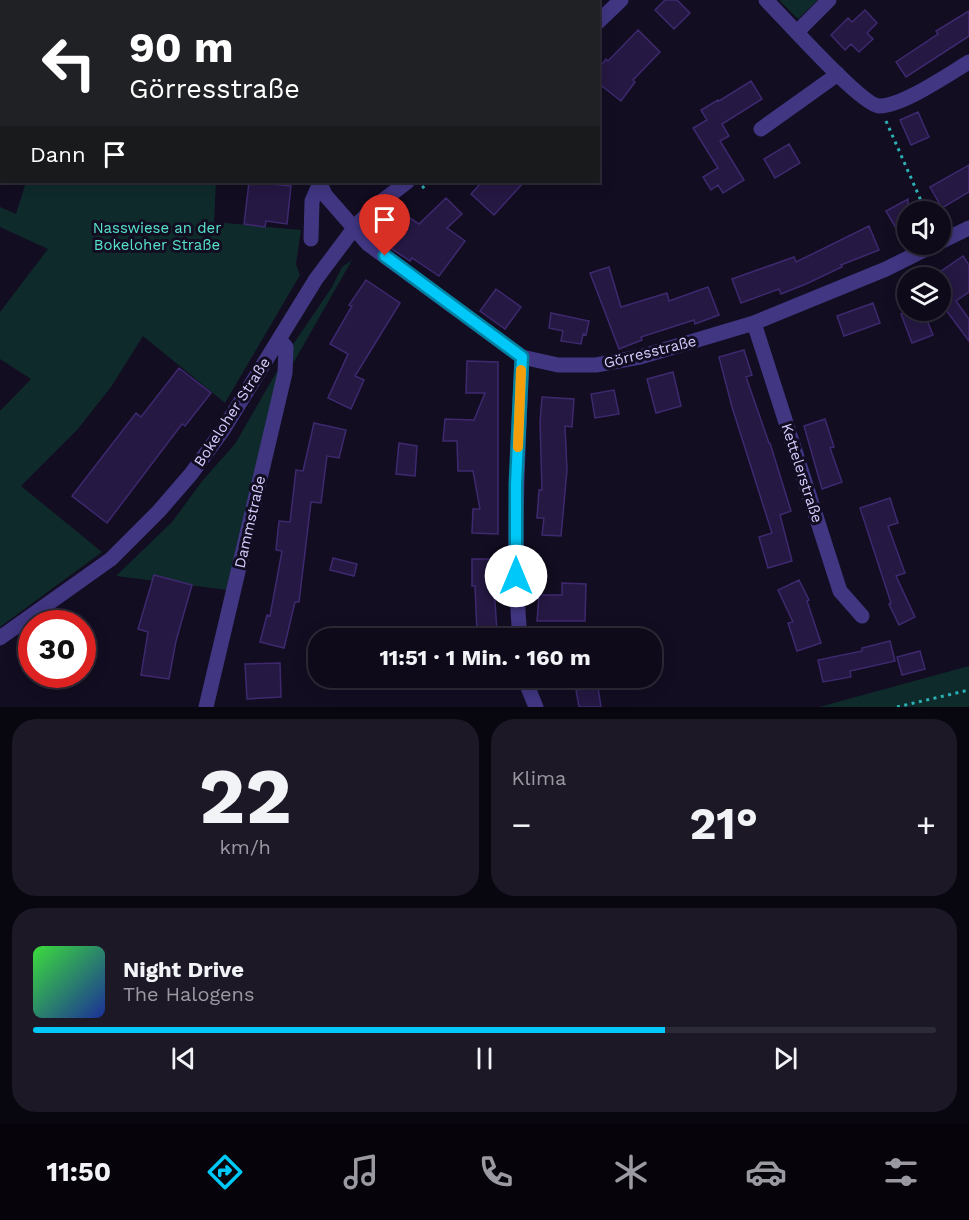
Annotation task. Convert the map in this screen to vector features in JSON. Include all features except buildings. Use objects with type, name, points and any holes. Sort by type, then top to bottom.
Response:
[{"type":"street","points":[[600,20],[621,0]]},
{"type":"street","points":[[766,0],[838,74],[868,102],[879,106],[902,101],[969,62]]},
{"type":"street","points":[[797,32],[830,0]]},
{"type":"street","points":[[761,129],[838,74]]},
{"type":"street","points":[[319,183],[326,196],[355,227]]},
{"type":"street","points":[[311,239],[312,201],[319,183]]},
{"type":"street","name":"Bokeloher Straße","points":[[0,638],[111,559],[159,512],[191,474],[223,430],[316,279],[355,227],[373,208],[407,183]]},
{"type":"street","name":"Görresstraße","points":[[355,227],[368,244],[522,357],[558,365],[597,365],[640,357],[754,323],[886,269],[914,255]]},
{"type":"street","points":[[951,237],[969,228]]},
{"type":"street","name":"Kettelerstraße","points":[[754,323],[840,591],[862,616]]},
{"type":"street","name":"Dammstraße","points":[[206,707],[285,373],[286,347],[279,339]]},
{"type":"street","points":[[519,628],[516,599],[516,484],[522,357]]},
{"type":"street","points":[[528,688],[536,707]]},
{"type":"path","points":[[879,106],[921,201]]},
{"type":"path","points":[[897,707],[969,690]]},
{"type":"green space","points":[[779,0],[818,0],[798,19]]},
{"type":"green space","name":"Nasswiese an der Bokeloher Straße","points":[[26,183],[216,183],[214,222],[301,230],[296,264],[300,275],[225,403],[143,336],[111,387],[77,430],[21,486],[102,552],[23,610],[18,610],[18,614],[0,627],[0,411],[31,379],[0,359],[0,312],[48,249],[0,227],[0,207],[16,214]]},
{"type":"green space","points":[[352,260],[287,374],[228,590],[116,576],[172,522],[203,480],[235,444],[288,352],[332,287],[342,267]]},
{"type":"green space","points":[[969,666],[969,707],[819,707]]},
{"type":"slow traffic","points":[[518,447],[521,370]]},
{"type":"route","points":[[385,256],[522,357],[516,484],[516,576]]}]
